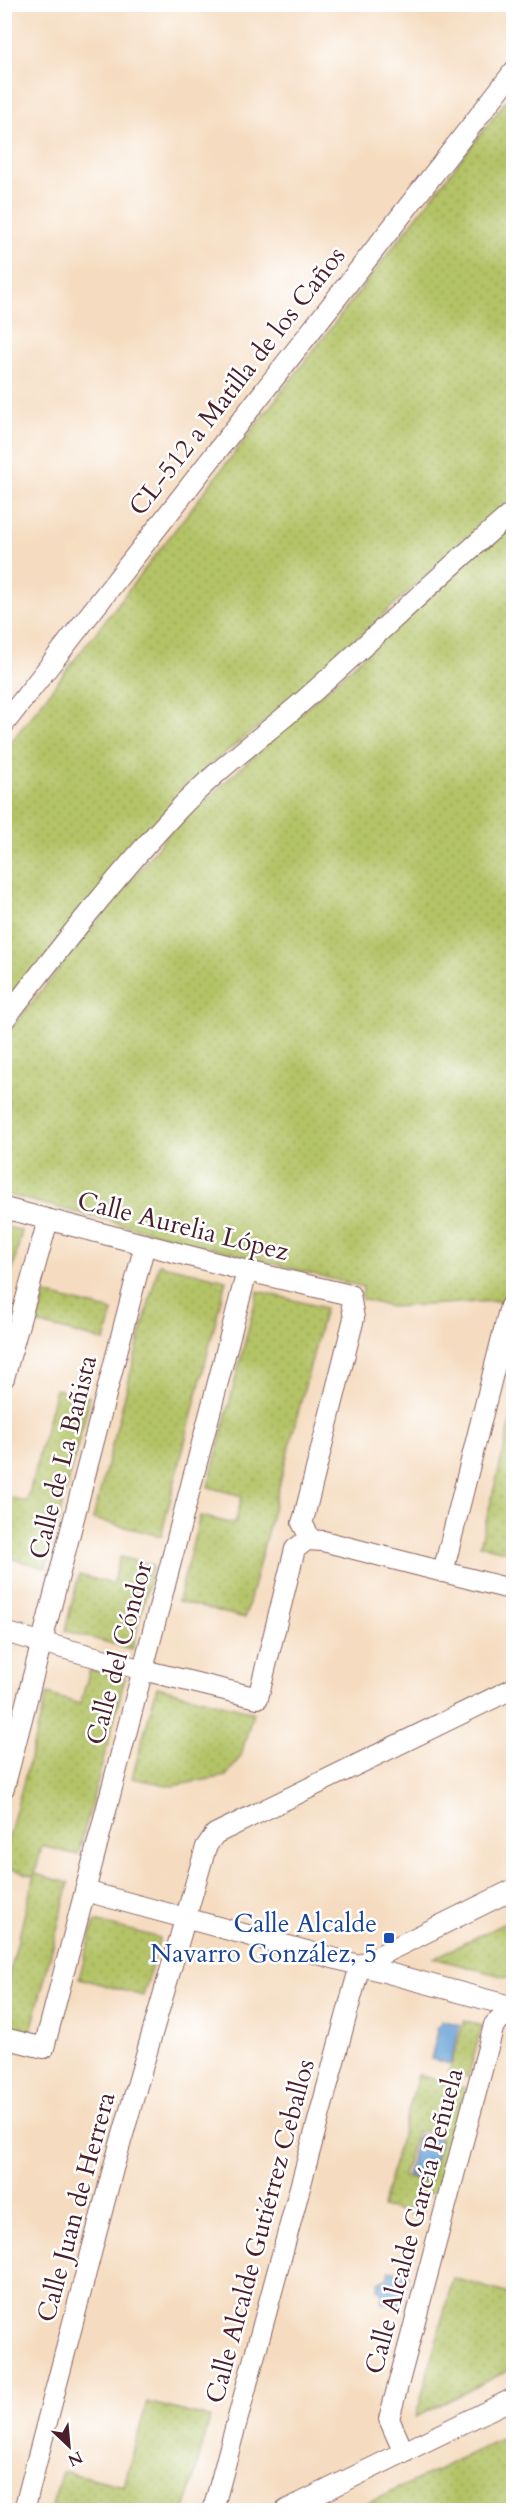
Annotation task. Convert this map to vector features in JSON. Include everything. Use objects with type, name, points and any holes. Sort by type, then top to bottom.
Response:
[{"type":"street","name":"CL-512 a Matilla de los Caños","points":[[4,724],[513,71]]},
{"type":"street","points":[[4,1020],[87,914],[179,809],[228,762],[294,709],[446,569],[513,512]]},
{"type":"street","name":"Calle Aurelia López","points":[[4,1208],[247,1271],[350,1295],[354,1318],[302,1523],[307,1532],[307,1540]]},
{"type":"street","points":[[4,1378],[48,1220]]},
{"type":"street","name":"Calle de La Bañista","points":[[4,1788],[145,1244]]},
{"type":"street","name":"Calle del Cóndor","points":[[4,2038],[44,2048],[247,1271]]},
{"type":"street","points":[[443,1572],[510,1306]]},
{"type":"street","points":[[4,1632],[142,1670],[258,1698],[296,1549],[307,1540],[323,1541],[513,1590]]},
{"type":"street","name":"Calle Juan de Herrera","points":[[24,2511],[113,2169],[206,1847],[215,1834],[513,1688]]},
{"type":"street","points":[[360,1965],[513,1889]]},
{"type":"street","points":[[85,1891],[511,2006]]},
{"type":"street","name":"Calle Alcalde Gutiérrez Ceballos","points":[[213,2511],[360,1965]]},
{"type":"street","name":"Calle Alcalde García Peñuela","points":[[404,2453],[389,2419],[494,2025],[511,2006]]},
{"type":"street","points":[[286,2511],[513,2398]]},
{"type":"green space","points":[[513,92],[513,498],[427,574],[284,707],[206,768],[130,853],[5,1008],[5,750]]},
{"type":"green space","points":[[513,520],[513,1300],[390,1307],[362,1299],[363,1287],[5,1194],[4,1037],[168,834]]},
{"type":"green space","points":[[4,1226],[22,1231],[5,1300]]},
{"type":"green space","points":[[159,1264],[226,1280],[161,1536],[93,1519]]},
{"type":"green space","points":[[258,1291],[325,1308],[245,1618],[178,1601],[200,1516],[235,1524],[242,1496],[208,1487]]},
{"type":"green space","points":[[45,1294],[113,1311],[105,1341],[37,1323]]},
{"type":"green space","points":[[56,1389],[90,1397],[46,1568],[5,1557],[5,1496],[27,1502]]},
{"type":"green space","points":[[513,1413],[513,1553],[480,1545]]},
{"type":"green space","points":[[120,1557],[153,1565],[132,1649],[65,1631],[79,1575],[113,1584]]},
{"type":"green space","points":[[90,1670],[125,1678],[78,1855],[42,1846],[35,1874],[69,1883],[31,2031],[5,2024],[4,1988],[6,1988],[34,1876],[5,1867],[5,1851],[47,1694],[80,1704]]},
{"type":"green space","points":[[157,1687],[253,1712],[241,1756],[226,1776],[172,1786],[132,1778]]},
{"type":"green space","points":[[513,1919],[513,1979],[434,1958]]},
{"type":"green space","points":[[95,1921],[160,1938],[143,1996],[79,1978]]},
{"type":"green space","points":[[464,2021],[482,2026],[468,2077],[449,2072]]},
{"type":"green space","points":[[418,2075],[465,2088],[436,2194],[427,2193],[420,2216],[382,2207]],"holes":[[[429,2131],[441,2138],[429,2183],[403,2177],[416,2132]]]},
{"type":"green space","points":[[453,2278],[513,2295],[513,2368],[416,2417]]},
{"type":"green space","points":[[147,2402],[210,2418],[185,2510],[51,2510],[62,2471],[124,2486]]},
{"type":"green space","points":[[513,2433],[513,2510],[354,2510]]},
{"type":"water","points":[[441,2020],[460,2025],[450,2064],[431,2059],[438,2031],[436,2028],[440,2025]]},
{"type":"water","points":[[428,2134],[439,2140],[428,2181],[407,2176],[418,2135]]},
{"type":"water","points":[[389,2270],[409,2274],[400,2308],[381,2302],[383,2294],[378,2288],[379,2282],[387,2279]]},
{"type":"place","name":"Calle Alcalde Navarro González, 5","points":[[389,1938]]}]
